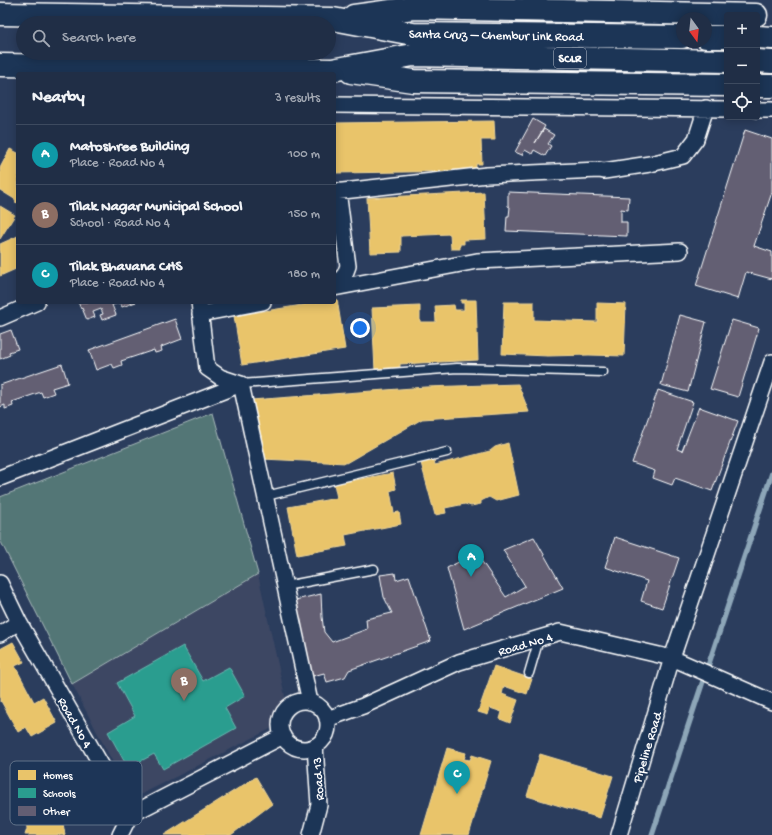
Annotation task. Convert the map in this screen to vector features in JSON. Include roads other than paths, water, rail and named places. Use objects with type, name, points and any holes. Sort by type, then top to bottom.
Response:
[{"type":"highway","points":[[336,18],[385,6],[413,8],[724,14]]},
{"type":"highway","name":"Santa Cruz – Chembur Link Road","points":[[0,14],[133,16]]},
{"type":"highway","points":[[760,15],[772,15]]},
{"type":"highway","name":"Santa Cruz – Chembur Link Road","points":[[336,20],[413,34],[676,37]]},
{"type":"highway","points":[[712,37],[724,37]]},
{"type":"highway","points":[[760,37],[772,38]]},
{"type":"highway","name":"Santa Cruz – Chembur Link Road","points":[[0,65],[252,71],[332,70],[413,55],[724,61]]},
{"type":"highway","points":[[760,61],[772,62]]},
{"type":"highway","points":[[332,70],[413,81],[724,85]]},
{"type":"highway","points":[[760,86],[772,86]]},
{"type":"street","points":[[336,105],[724,109]]},
{"type":"street","points":[[336,281],[340,280],[345,274],[348,266],[336,192],[487,175],[604,170],[650,164],[683,156],[696,139],[706,108]]},
{"type":"street","points":[[760,110],[772,110]]},
{"type":"street","points":[[336,288],[478,261],[680,251]]},
{"type":"street","points":[[0,318],[32,304]]},
{"type":"street","points":[[200,308],[217,304]]},
{"type":"street","points":[[200,308],[242,304]]},
{"type":"street","points":[[200,308],[207,368],[220,377],[242,384]]},
{"type":"street","name":"Pipeline Road","points":[[619,835],[678,661],[772,362]]},
{"type":"street","points":[[0,478],[242,384]]},
{"type":"street","points":[[242,384],[310,702]]},
{"type":"street","name":"Road No 4","points":[[0,583],[19,622],[99,761]]},
{"type":"street","points":[[0,634],[19,622]]},
{"type":"street","name":"Road No 4","points":[[327,719],[363,706],[459,662],[560,632],[678,661],[772,702]]},
{"type":"street","points":[[310,702],[321,709],[327,719],[328,727],[322,742],[308,749],[300,749],[293,746],[283,736],[281,722],[283,714],[288,709],[298,703],[310,702]]},
{"type":"street","points":[[142,809],[283,736]]},
{"type":"street","name":"Road 13","points":[[311,835],[319,805],[315,746]]},
{"type":"street","points":[[120,835],[125,825]]},
{"type":"lane","points":[[242,384],[457,368],[603,372]]},
{"type":"lane","points":[[266,496],[447,452]]},
{"type":"lane","points":[[285,586],[374,569]]},
{"type":"lane","points":[[529,673],[539,639]]},
{"type":"waterway","points":[[652,835],[772,473]]},
{"type":"place","name":"Matoshree Building","points":[[471,577]]},
{"type":"place","name":"Tilak Nagar Municipal School","points":[[184,701]]},
{"type":"place","name":"Tilak Bhavana CHS","points":[[457,794]]}]
